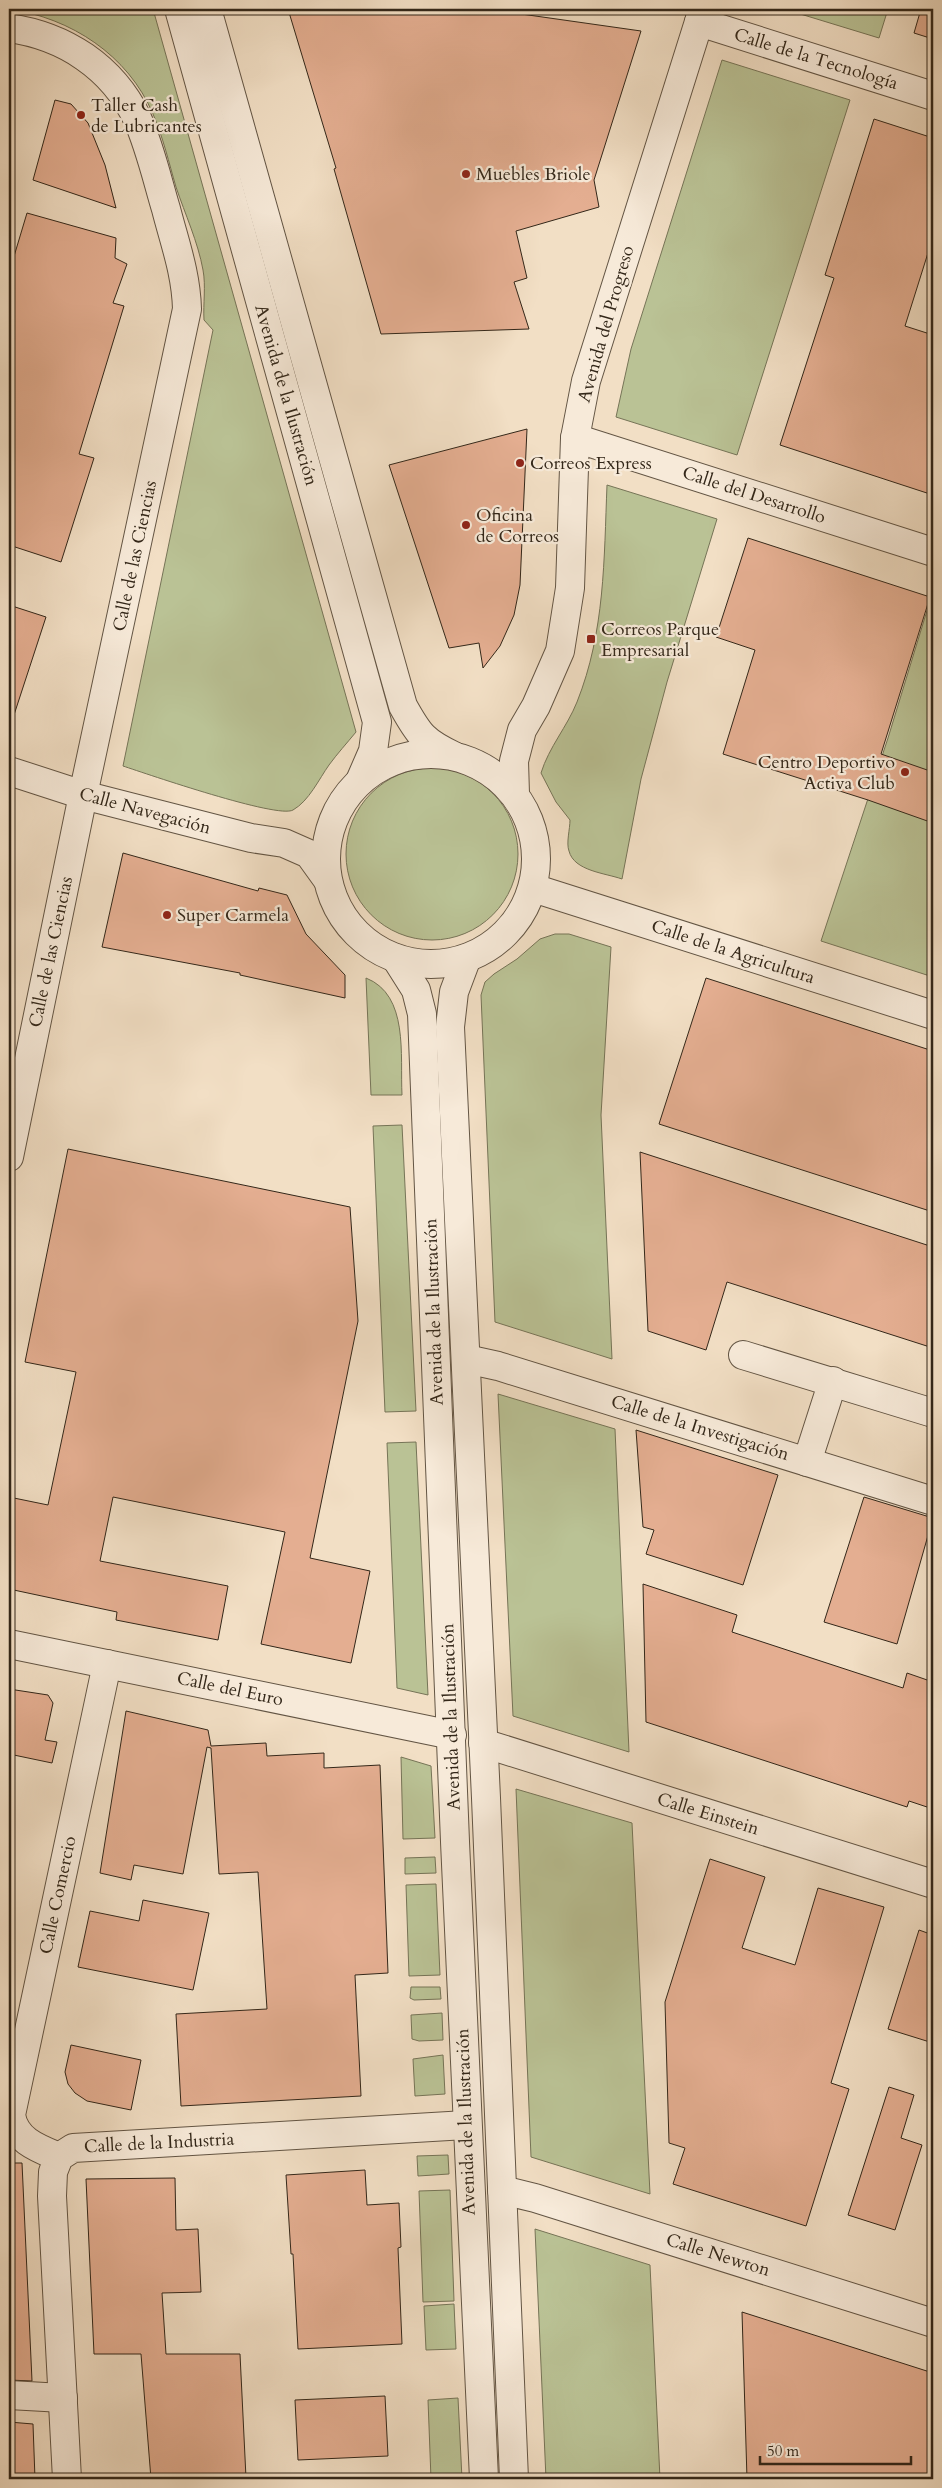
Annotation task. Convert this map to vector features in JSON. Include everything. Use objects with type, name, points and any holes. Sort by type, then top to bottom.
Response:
[{"type":"street","name":"Avenida de la Ilustración","points":[[179,9],[377,722],[373,751],[360,781]]},
{"type":"street","name":"Avenida de la Ilustración","points":[[207,9],[403,706],[415,728],[429,744],[494,774],[515,794]]},
{"type":"street","name":"Avenida del Progreso","points":[[515,794],[514,761],[522,730],[536,706],[560,651],[570,588],[575,438],[586,381],[701,16]]},
{"type":"street","name":"Calle de la Tecnología","points":[[701,16],[933,96]]},
{"type":"street","name":"Calle de las Ciencias","points":[[9,28],[54,40],[89,58],[113,82],[137,118],[155,169],[186,282],[187,309],[180,349],[82,795],[9,1157]]},
{"type":"street","name":"Calle del Desarrollo","points":[[575,438],[933,552]]},
{"type":"street","name":"Avenida del Progreso","points":[[459,757],[495,750],[522,730]]},
{"type":"street","points":[[459,757],[430,753],[398,759],[381,766],[360,781],[348,795],[335,817],[326,850],[327,879],[339,912],[361,939],[397,960],[432,966],[466,960],[484,952],[512,928],[533,888],[537,859],[531,823],[515,794]]},
{"type":"street","name":"Calle Navegación","points":[[9,771],[82,795],[251,838],[284,843],[309,854],[327,879]]},
{"type":"street","name":"Calle Navegación","points":[[284,843],[311,836],[335,817]]},
{"type":"street","name":"Calle de la Agricultura","points":[[533,888],[933,1015]]},
{"type":"street","name":"Avenida de la Ilustración","points":[[397,960],[416,990],[422,1014],[466,2125],[484,2479]]},
{"type":"street","name":"Avenida de la Ilustración","points":[[466,960],[454,992],[450,1027],[514,2479]]},
{"type":"street","points":[[743,1355],[933,1413]]},
{"type":"street","name":"Calle de la Investigación","points":[[466,1359],[498,1366],[933,1501]]},
{"type":"street","points":[[807,1462],[833,1381]]},
{"type":"street","name":"Calle del Euro","points":[[9,1644],[452,1735]]},
{"type":"street","name":"Calle Comercio","points":[[59,2157],[34,2147],[19,2135],[11,2127],[11,2115],[107,1664]]},
{"type":"street","name":"Calle Einstein","points":[[483,1744],[933,1884]]},
{"type":"street","name":"Calle de la Industria","points":[[67,2479],[52,2196],[53,2172],[59,2157],[73,2148],[466,2125]]},
{"type":"street","name":"Calle Newton","points":[[502,2190],[544,2201],[933,2323]]},
{"type":"street","points":[[9,2395],[63,2398]]},
{"type":"green space","points":[[9,9],[153,9],[356,732],[329,765],[309,795],[293,810],[282,811],[239,802],[123,766],[213,330],[204,320],[204,276],[198,249],[176,187],[160,132],[142,93],[129,74],[113,57],[95,43],[54,21]]},
{"type":"green space","points":[[784,9],[888,9],[879,38]]},
{"type":"green space","points":[[722,60],[850,100],[737,455],[616,417],[631,349]]},
{"type":"green space","points":[[607,485],[717,519],[667,682],[641,779],[622,879],[583,867],[572,858],[568,844],[570,820],[556,802],[541,773],[577,702],[593,649],[604,568]]},
{"type":"green space","name":"Centro Deportivo Activa Club","points":[[933,591],[933,977],[821,941],[888,738]]},
{"type":"green space","points":[[424,768],[440,768],[465,774],[473,778],[487,787],[499,799],[512,821],[518,854],[512,887],[499,909],[487,921],[465,934],[440,940],[424,940],[399,934],[391,930],[377,921],[365,909],[352,887],[346,862],[346,846],[352,821],[356,813],[365,799],[377,787],[399,774]]},
{"type":"green space","points":[[555,934],[569,934],[611,947],[601,1115],[612,1359],[495,1322],[481,995],[485,982],[494,974],[517,959],[540,939]]},
{"type":"green space","points":[[366,978],[380,986],[396,1012],[401,1045],[402,1095],[371,1095]]},
{"type":"green space","points":[[402,1125],[416,1411],[385,1412],[373,1126]]},
{"type":"green space","points":[[498,1394],[615,1429],[629,1752],[513,1716]]},
{"type":"green space","points":[[416,1442],[428,1695],[397,1688],[387,1443]]},
{"type":"green space","points":[[401,1757],[431,1766],[435,1838],[403,1839]]},
{"type":"green space","points":[[516,1789],[632,1823],[650,2194],[531,2157]]},
{"type":"green space","points":[[435,1857],[436,1873],[405,1874],[405,1858]]},
{"type":"green space","points":[[436,1884],[440,1975],[409,1976],[406,1885]]},
{"type":"green space","points":[[411,1987],[440,1987],[441,1999],[414,2000],[410,1998]]},
{"type":"green space","points":[[442,2013],[443,2040],[419,2041],[412,2039],[411,2015]]},
{"type":"green space","points":[[443,2055],[445,2094],[415,2096],[413,2059]]},
{"type":"green space","points":[[448,2155],[449,2174],[418,2176],[417,2156]]},
{"type":"green space","points":[[450,2190],[454,2301],[423,2302],[419,2191]]},
{"type":"green space","points":[[535,2229],[650,2265],[660,2479],[546,2479]]},
{"type":"green space","points":[[454,2304],[456,2349],[426,2350],[424,2306]]},
{"type":"green space","points":[[458,2398],[462,2479],[431,2479],[428,2400]]},
{"type":"building","name":"Muebles Briole","points":[[288,9],[486,9],[641,31],[594,180],[599,207],[516,231],[527,278],[514,282],[529,329],[381,334],[334,169],[336,168]]},
{"type":"building","points":[[921,9],[933,9],[933,39],[914,33]]},
{"type":"building","points":[[55,100],[71,104],[88,123],[105,165],[116,208],[33,180]]},
{"type":"building","points":[[874,119],[933,138],[933,237],[905,326],[933,335],[933,495],[780,445],[834,278],[825,275]]},
{"type":"building","points":[[27,213],[116,238],[115,258],[127,264],[113,303],[124,306],[79,454],[94,458],[61,562],[9,545],[9,273]]},
{"type":"building","name":"Oficina de Correos","points":[[527,429],[520,585],[514,615],[500,646],[483,668],[479,643],[449,648],[389,465]]},
{"type":"building","points":[[748,538],[930,597],[881,754],[933,772],[933,823],[868,800],[723,754],[755,650],[716,637]]},
{"type":"building","points":[[9,605],[46,617],[12,721],[9,721]]},
{"type":"building","points":[[123,853],[258,891],[259,888],[287,895],[306,934],[345,975],[345,998],[240,975],[240,973],[102,947]]},
{"type":"building","points":[[706,978],[933,1051],[933,1212],[659,1124]]},
{"type":"building","points":[[68,1149],[350,1207],[358,1321],[310,1558],[370,1571],[351,1663],[261,1644],[285,1532],[113,1497],[100,1561],[228,1586],[218,1640],[116,1620],[117,1612],[9,1589],[9,1497],[48,1505],[76,1372],[25,1362]]},
{"type":"building","points":[[640,1152],[933,1247],[933,1348],[727,1282],[706,1350],[648,1331]]},
{"type":"building","points":[[636,1430],[778,1475],[743,1585],[646,1554],[654,1530],[643,1527]]},
{"type":"building","points":[[864,1497],[933,1518],[897,1644],[824,1622]]},
{"type":"building","points":[[643,1584],[737,1615],[732,1632],[903,1688],[907,1673],[933,1682],[933,1809],[909,1801],[907,1807],[646,1722]]},
{"type":"building","points":[[9,1689],[48,1695],[53,1703],[45,1740],[57,1742],[52,1763],[9,1754]]},
{"type":"building","points":[[126,1711],[208,1730],[211,1746],[266,1743],[267,1756],[324,1753],[324,1768],[380,1765],[388,1973],[355,1975],[361,2096],[181,2106],[176,2014],[267,2009],[258,1872],[219,1874],[211,1748],[207,1747],[183,1874],[134,1865],[131,1880],[100,1873]]},
{"type":"building","points":[[710,1859],[765,1877],[742,1948],[795,1965],[818,1888],[884,1907],[831,2083],[849,2089],[806,2226],[673,2184],[685,2148],[669,2143],[665,2002]]},
{"type":"building","points":[[143,1900],[209,1913],[193,1990],[78,1967],[90,1911],[139,1921]]},
{"type":"building","points":[[919,1930],[933,1935],[933,2043],[888,2029]]},
{"type":"building","points":[[71,2045],[141,2060],[131,2110],[87,2101],[75,2093],[68,2084],[65,2072]]},
{"type":"building","points":[[889,2087],[914,2095],[901,2138],[922,2145],[895,2230],[848,2215]]},
{"type":"building","points":[[9,2163],[22,2163],[32,2381],[9,2380]]},
{"type":"building","points":[[365,2170],[367,2205],[399,2203],[401,2247],[398,2248],[402,2344],[298,2349],[293,2254],[291,2254],[286,2175]]},
{"type":"building","points":[[175,2178],[176,2230],[198,2229],[201,2292],[162,2293],[166,2354],[240,2354],[246,2478],[151,2479],[141,2354],[94,2354],[86,2179]]},
{"type":"building","points":[[742,2312],[933,2373],[933,2479],[747,2479]]},
{"type":"building","points":[[385,2396],[388,2456],[298,2460],[295,2400]]},
{"type":"building","points":[[9,2422],[33,2424],[35,2479],[9,2479]]},
{"type":"place","name":"Taller Cash de Lubricantes","points":[[81,115]]},
{"type":"place","name":"Muebles Briole","points":[[466,174]]},
{"type":"place","name":"Correos Express","points":[[520,463]]},
{"type":"place","name":"Oficina de Correos","points":[[466,525]]},
{"type":"place","name":"Correos Parque Empresarial","points":[[591,639]]},
{"type":"place","name":"Centro Deportivo Activa Club","points":[[905,772]]},
{"type":"place","name":"Super Carmela","points":[[167,915]]}]
